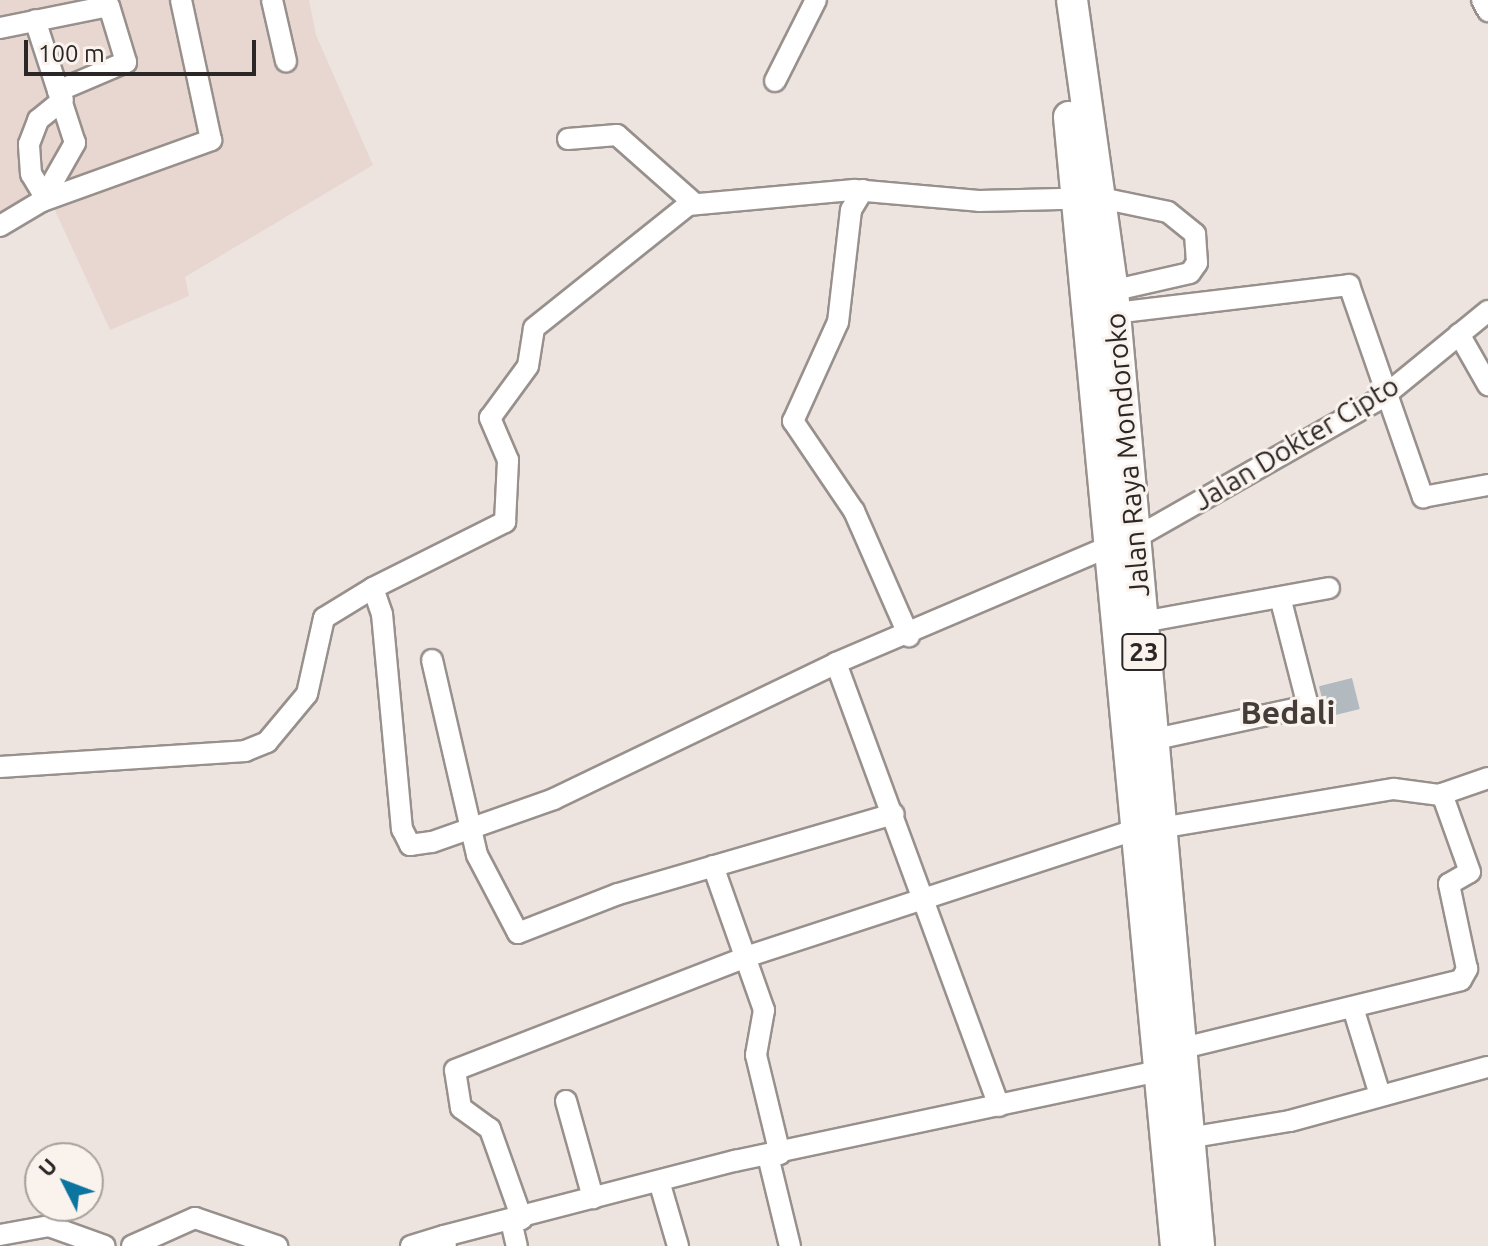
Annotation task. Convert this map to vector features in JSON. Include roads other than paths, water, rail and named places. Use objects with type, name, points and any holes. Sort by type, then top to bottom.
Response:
[{"type":"highway","name":"Jalan Raya Mondoroko","points":[[1051,0],[1090,199],[1105,300],[1147,829],[1169,1060],[1176,1246]]},
{"type":"highway","name":"Jalan Raya Mondoroko","points":[[1072,0],[1090,199]]},
{"type":"highway","name":"Jalan Raya Mondoroko","points":[[1124,541],[1142,622],[1151,740],[1147,829]]},
{"type":"highway","name":"Jalan Raya Mondoroko","points":[[1169,1060],[1188,1138],[1199,1246]]},
{"type":"street","points":[[42,196],[211,140],[181,0]]},
{"type":"street","points":[[272,0],[286,61]]},
{"type":"street","points":[[775,81],[816,0]]},
{"type":"street","points":[[1482,0],[1488,11]]},
{"type":"street","points":[[0,28],[94,4],[114,13],[126,62],[60,96],[38,120],[29,144],[31,174],[42,196]]},
{"type":"street","points":[[0,226],[42,196],[59,178],[75,143],[35,20]]},
{"type":"street","points":[[568,139],[617,135],[701,203]]},
{"type":"street","points":[[863,190],[851,210],[838,322],[793,421],[854,511],[909,636]]},
{"type":"street","points":[[0,767],[245,751],[267,742],[307,694],[324,618],[373,588],[505,522],[508,460],[490,418],[528,366],[534,328],[701,203],[863,190],[1090,199],[1168,212],[1195,234],[1198,249],[1190,273],[1176,280],[1105,300]]},
{"type":"street","points":[[1105,300],[1349,285],[1383,397],[1425,500],[1488,485]]},
{"type":"street","name":"Jalan Dokter Cipto","points":[[373,588],[382,614],[402,829],[418,844],[469,830],[836,663],[909,636],[1124,541],[1383,397],[1488,311]]},
{"type":"street","points":[[1459,334],[1488,385]]},
{"type":"street","points":[[1142,622],[1281,601],[1329,588]]},
{"type":"street","points":[[1151,740],[1308,706],[1281,601]]},
{"type":"street","points":[[432,660],[469,830],[518,933],[713,866],[894,814]]},
{"type":"street","points":[[836,663],[927,897],[999,1106]]},
{"type":"street","points":[[517,1246],[516,1220],[490,1129],[464,1112],[453,1072],[749,956],[1147,829],[1394,789],[1442,794],[1488,778]]},
{"type":"street","points":[[411,1246],[445,1241],[659,1181],[999,1106],[1354,1011],[1466,975],[1449,884],[1470,872],[1442,794]]},
{"type":"street","points":[[713,866],[749,956],[766,1016],[756,1055],[790,1246]]},
{"type":"street","points":[[1354,1011],[1380,1095]]},
{"type":"street","points":[[1188,1138],[1488,1067]]},
{"type":"street","points":[[566,1101],[593,1198]]},
{"type":"street","points":[[659,1181],[678,1246]]},
{"type":"street","points":[[132,1246],[195,1218],[277,1246]]},
{"type":"street","points":[[0,1235],[49,1226],[105,1246]]},
{"type":"district","name":"Bedali","points":[[1288,712]]}]
